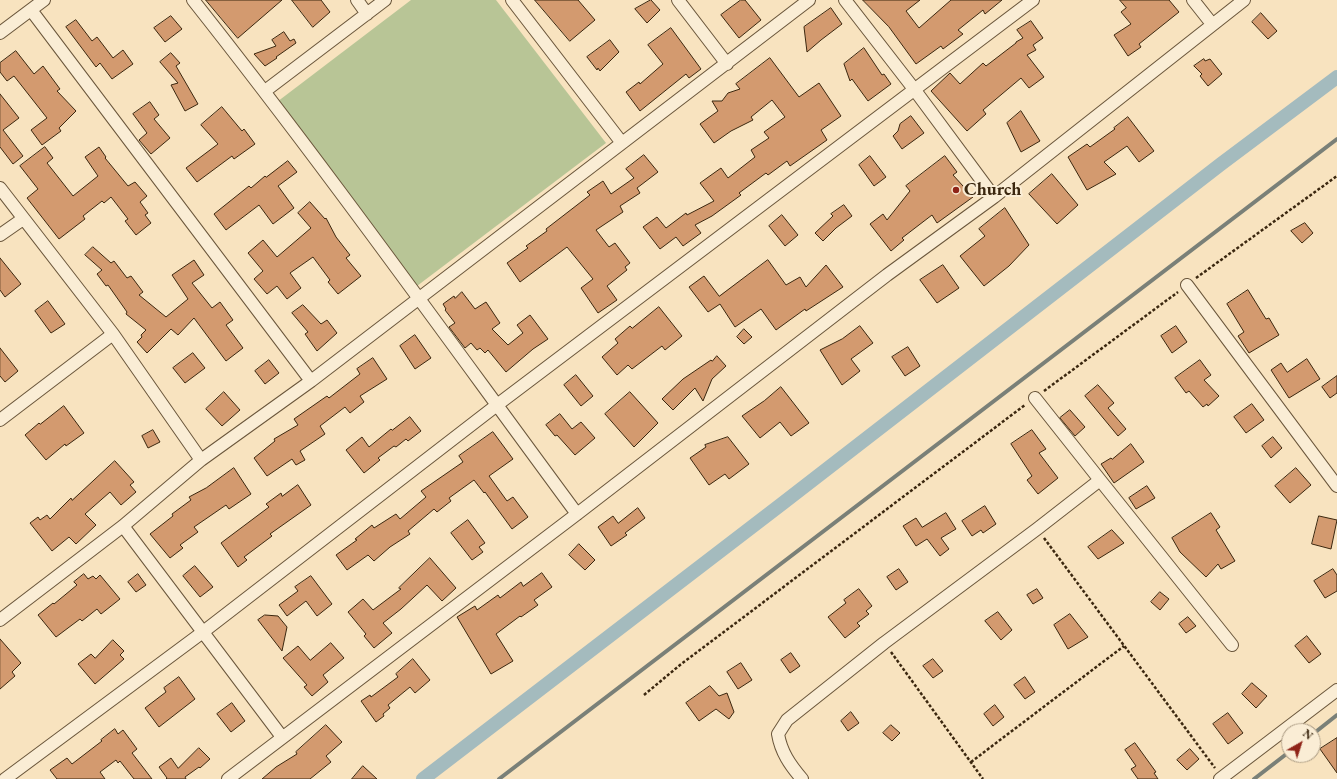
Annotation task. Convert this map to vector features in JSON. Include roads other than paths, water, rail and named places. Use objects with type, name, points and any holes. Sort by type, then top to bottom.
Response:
[{"type":"street","points":[[0,33],[44,0]]},
{"type":"street","points":[[193,0],[265,91],[420,298],[577,514]]},
{"type":"street","points":[[357,0],[367,14]]},
{"type":"street","points":[[265,91],[385,0]]},
{"type":"street","points":[[512,0],[622,143]]},
{"type":"street","points":[[678,0],[727,64]]},
{"type":"street","points":[[0,620],[123,526],[202,460],[311,381],[810,0]]},
{"type":"street","points":[[845,0],[914,89],[994,197]]},
{"type":"street","points":[[4,779],[203,632],[497,405],[1033,0]]},
{"type":"street","points":[[1193,0],[1212,24]]},
{"type":"street","points":[[228,779],[577,514],[887,275],[994,197],[1244,0]]},
{"type":"street","points":[[31,10],[311,381]]},
{"type":"street","points":[[0,188],[112,334],[202,460]]},
{"type":"street","points":[[0,235],[23,219]]},
{"type":"street","points":[[1187,284],[1337,486]]},
{"type":"street","points":[[0,420],[112,334]]},
{"type":"street","points":[[1035,398],[1232,645]]},
{"type":"street","points":[[802,779],[787,760],[779,745],[778,734],[787,720],[884,643],[1038,530],[1100,480]]},
{"type":"street","points":[[123,526],[282,737]]},
{"type":"street","points":[[1221,778],[1337,690]]},
{"type":"waterway","points":[[423,779],[1221,164],[1337,77]]},
{"type":"waterway","points":[[499,779],[1337,139]]},
{"type":"waterway","points":[[1321,728],[1337,715]]},
{"type":"waterway","points":[[1254,779],[1281,758]]},
{"type":"place","name":"Church","points":[[956,190]]}]
